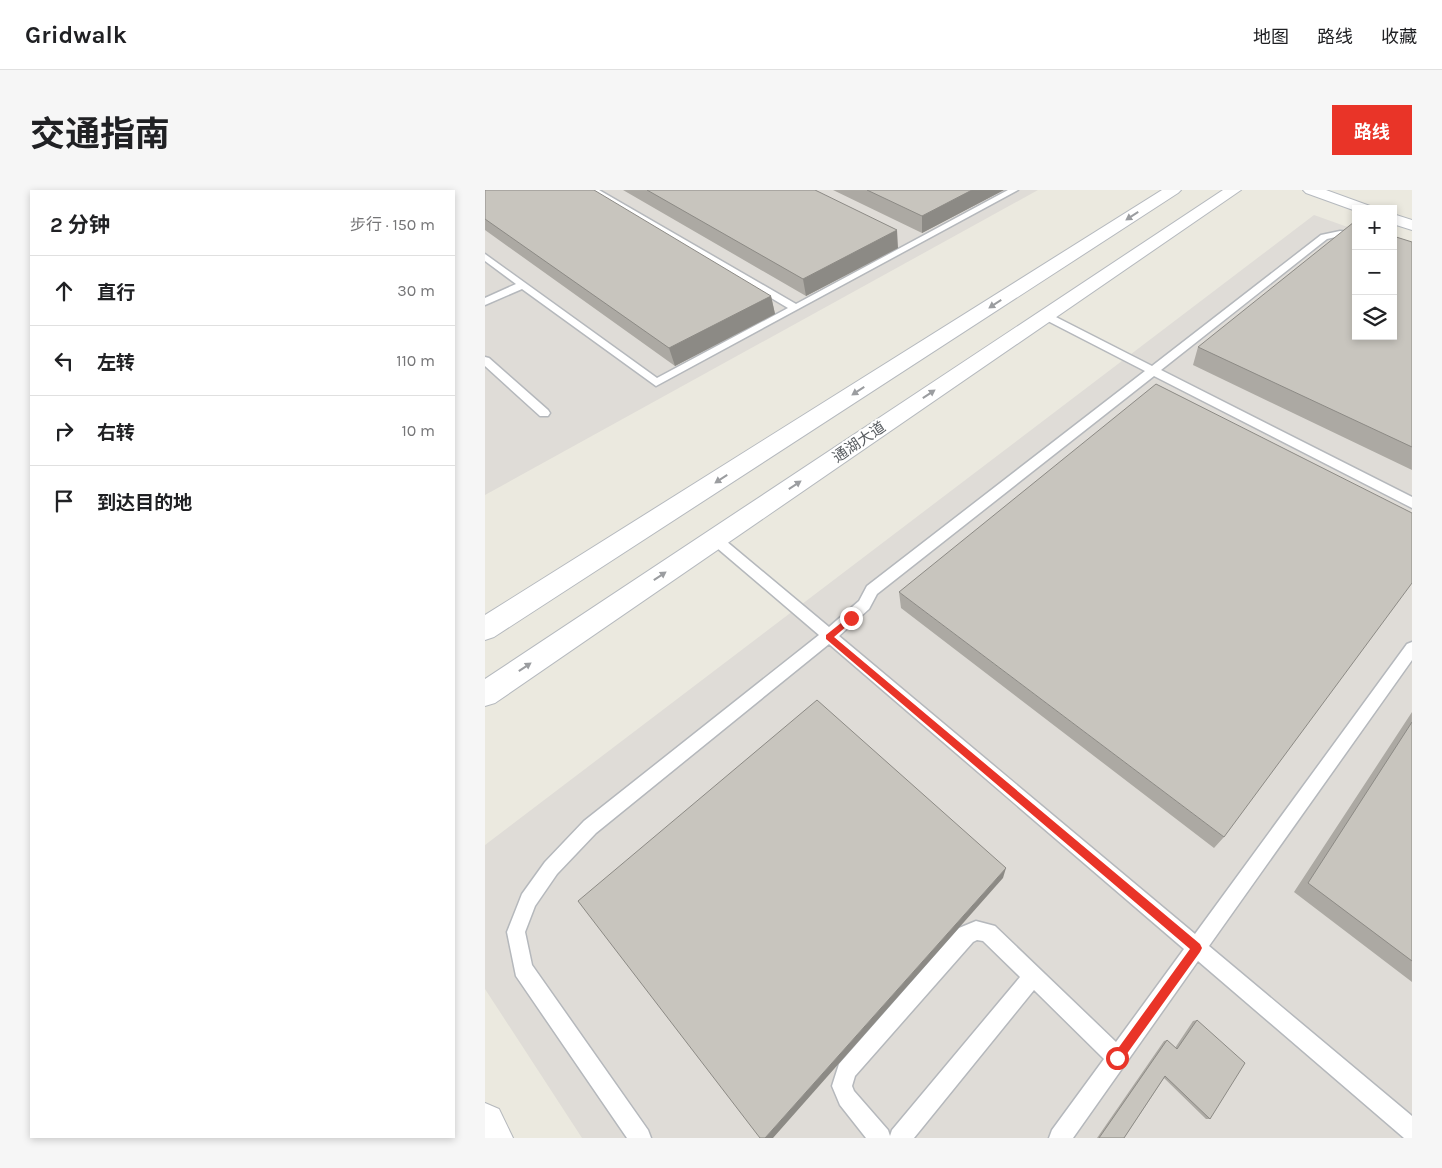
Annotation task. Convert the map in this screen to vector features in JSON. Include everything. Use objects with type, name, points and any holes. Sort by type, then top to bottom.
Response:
[{"type":"main road","points":[[485,629],[1173,190]]},
{"type":"main road","name":"通湖大道","points":[[485,694],[1233,190]]},
{"type":"main road","points":[[1311,190],[1354,205]]},
{"type":"main road","points":[[1397,220],[1412,225]]},
{"type":"main road","points":[[485,1123],[493,1138]]},
{"type":"lane","points":[[593,190],[796,308]]},
{"type":"lane","points":[[485,257],[656,383],[796,308],[908,243],[1014,190]]},
{"type":"lane","points":[[640,1138],[523,969],[516,932],[528,900],[551,868],[591,827],[829,637],[864,605],[872,590],[1324,237],[1334,233],[1352,235]]},
{"type":"lane","points":[[485,302],[523,285]]},
{"type":"lane","points":[[1045,316],[1412,503]]},
{"type":"lane","points":[[485,360],[544,413]]},
{"type":"lane","points":[[715,539],[1412,1130]]},
{"type":"lane","points":[[1060,1138],[1412,648]]},
{"type":"lane","points":[[880,1138],[847,1098],[841,1086],[846,1071],[966,936],[976,930],[988,933],[1117,1058]]},
{"type":"lane","points":[[900,1138],[1033,976]]},
{"type":"shaded area","points":[[485,190],[1038,190],[485,495]]},
{"type":"shaded area","points":[[1314,215],[1352,229],[1352,340],[1397,340],[1397,318],[1412,251],[1412,1138],[582,1138],[485,989],[485,845]]},
{"type":"building","points":[[485,190],[594,190],[771,296],[669,348],[485,219]]},
{"type":"building","points":[[647,190],[815,190],[897,230],[803,279]]},
{"type":"building","points":[[867,190],[972,190],[922,216]]},
{"type":"building","points":[[1352,224],[1352,340],[1397,340],[1397,237],[1412,242],[1412,447],[1198,347]]},
{"type":"building","points":[[1156,384],[1412,513],[1412,583],[1224,837],[899,592]]},
{"type":"building","points":[[817,700],[1006,868],[765,1138],[760,1138],[578,901]]},
{"type":"building","points":[[1412,722],[1412,961],[1308,883]]},
{"type":"building","points":[[1197,1020],[1245,1063],[1210,1119],[1165,1076],[1124,1138],[1099,1138],[1167,1040],[1177,1049]]},
{"type":"route","points":[[851,618],[829,637],[1197,948],[1117,1058]]}]
